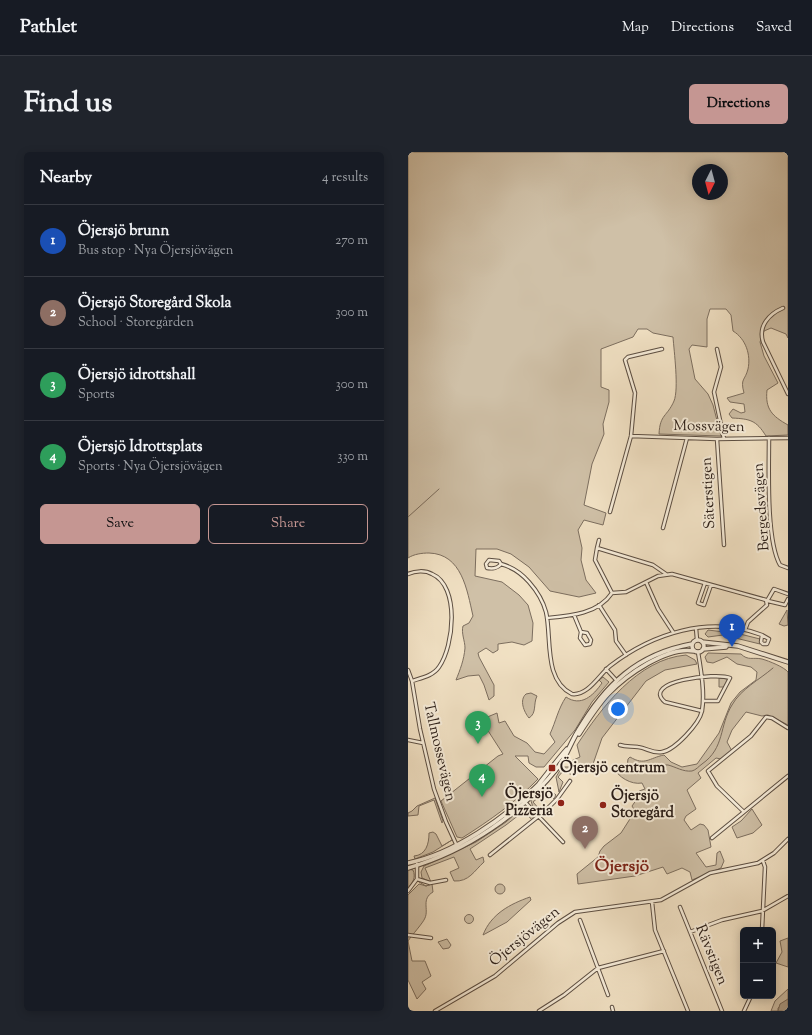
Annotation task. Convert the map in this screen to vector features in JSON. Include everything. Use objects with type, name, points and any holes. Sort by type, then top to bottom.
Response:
[{"type":"street","points":[[784,308],[772,314],[766,320],[762,333],[763,342],[788,394]]},
{"type":"street","points":[[610,512],[631,436],[635,393],[625,360],[628,357],[662,349]]},
{"type":"street","points":[[717,349],[721,367],[714,392],[724,439]]},
{"type":"street","name":"Mossvägen","points":[[631,436],[717,439],[788,438]]},
{"type":"street","points":[[663,528],[687,438]]},
{"type":"street","name":"Bergedsvägen","points":[[769,438],[769,503],[774,546],[780,565],[788,568]]},
{"type":"street","name":"Säterstigen","points":[[717,439],[724,545]]},
{"type":"street","points":[[599,540],[594,560],[612,593]]},
{"type":"street","points":[[597,548],[646,562],[666,574],[686,577],[785,605],[788,599]]},
{"type":"street","points":[[501,564],[497,567],[489,568],[486,564],[489,560],[499,561],[501,564],[517,571],[534,588],[544,605],[553,668],[561,685],[565,690],[572,694],[583,693],[606,670],[626,655],[650,641],[672,632],[696,628],[721,628],[745,630],[762,635]]},
{"type":"street","points":[[408,574],[425,572],[437,576],[448,590],[452,609],[451,629],[444,657],[439,667],[426,676],[412,681]]},
{"type":"street","points":[[612,593],[626,592],[658,576],[666,574]]},
{"type":"street","points":[[646,582],[658,609],[672,632]]},
{"type":"street","points":[[705,583],[698,603],[704,605],[710,584]]},
{"type":"street","points":[[745,630],[748,622],[767,605],[774,589],[788,594]]},
{"type":"street","points":[[547,618],[584,613],[606,602],[612,593]]},
{"type":"street","points":[[599,605],[615,630],[616,641],[626,655]]},
{"type":"street","points":[[574,615],[581,632],[580,638],[584,645],[591,643],[586,632],[581,632]]},
{"type":"street","points":[[696,628],[697,640]]},
{"type":"street","points":[[697,640],[741,648],[788,662]]},
{"type":"street","points":[[408,868],[489,831],[526,802],[561,764],[598,699],[616,680],[625,672],[650,658],[692,644],[697,640]]},
{"type":"street","points":[[702,642],[703,649]]},
{"type":"street","points":[[620,744],[644,748],[654,752],[663,752],[694,727],[702,711],[703,701],[701,676],[696,652],[692,644]]},
{"type":"street","points":[[576,737],[604,699],[619,684],[639,669],[677,652],[696,652],[717,646],[741,648]]},
{"type":"street","name":"Tallmossevägen","points":[[408,670],[412,681],[422,743],[435,793],[458,846]]},
{"type":"street","points":[[606,670],[619,684]]},
{"type":"street","points":[[702,711],[664,702],[659,692],[660,690],[677,682],[701,676],[727,676],[730,678],[718,701],[703,701]]},
{"type":"street","points":[[744,812],[717,786],[707,773],[751,736],[766,717],[772,718],[788,728]]},
{"type":"street","points":[[408,740],[422,743]]},
{"type":"street","points":[[458,846],[490,825],[522,799],[537,785],[570,747]]},
{"type":"street","points":[[712,838],[788,776]]},
{"type":"street","points":[[490,855],[538,817],[557,799],[570,781]]},
{"type":"street","points":[[522,799],[564,842]]},
{"type":"street","name":"Öjersjövägen","points":[[435,1011],[494,977],[570,914],[582,910],[652,902],[665,898],[710,873],[753,865],[763,861],[774,853],[788,839]]},
{"type":"street","points":[[762,927],[765,867],[763,861]]},
{"type":"street","points":[[408,863],[417,863]]},
{"type":"street","points":[[408,891],[417,879],[417,863]]},
{"type":"street","points":[[417,879],[430,883],[446,880]]},
{"type":"street","points":[[690,932],[722,920],[762,911],[788,896]]},
{"type":"street","points":[[652,902],[654,927],[688,1011]]},
{"type":"street","name":"Rävstigen","points":[[680,907],[722,1011]]},
{"type":"street","points":[[580,920],[608,994]]},
{"type":"street","points":[[408,935],[431,938]]},
{"type":"street","points":[[539,1011],[564,996],[598,968],[664,952]]},
{"type":"street","points":[[744,1011],[750,999]]},
{"type":"street","points":[[612,1007],[613,1011]]},
{"type":"shaded area","points":[[408,152],[788,152],[788,338],[786,334],[771,328],[764,331],[760,342],[764,356],[778,383],[767,390],[767,402],[774,415],[788,425],[788,435],[766,436],[752,421],[732,418],[729,414],[733,409],[741,413],[745,412],[744,404],[730,402],[727,398],[744,393],[743,382],[748,369],[749,358],[744,343],[738,334],[733,331],[731,315],[726,309],[710,309],[707,319],[707,347],[692,345],[689,349],[695,379],[708,394],[713,405],[721,436],[659,434],[662,419],[674,401],[675,395],[676,379],[673,337],[653,333],[647,329],[638,329],[633,337],[601,349],[601,387],[609,390],[609,402],[603,424],[604,434],[592,464],[584,505],[606,513],[603,525],[584,520],[578,530],[582,548],[581,560],[586,580],[596,593],[579,597],[550,591],[529,567],[511,554],[497,549],[476,549],[475,576],[502,582],[519,595],[528,605],[533,623],[532,641],[524,645],[512,642],[498,644],[498,650],[493,653],[486,648],[478,653],[494,685],[494,696],[489,700],[479,675],[468,676],[456,680],[462,665],[465,645],[462,631],[463,626],[469,623],[473,616],[461,575],[449,560],[440,555],[424,553],[408,558]]},
{"type":"shaded area","points":[[787,610],[788,625],[784,626],[779,624]]},
{"type":"shaded area","points":[[708,630],[740,634],[760,639],[760,644],[723,635],[708,637],[705,634]]},
{"type":"shaded area","points":[[708,653],[741,654],[748,658],[759,658],[780,666],[788,672],[788,725],[768,715],[762,716],[746,712],[732,730],[727,742],[732,751],[721,759],[716,758],[698,773],[701,778],[687,790],[696,809],[686,816],[684,820],[691,830],[700,824],[704,825],[708,830],[711,847],[696,853],[706,867],[716,865],[717,853],[720,851],[724,861],[721,868],[692,880],[690,872],[682,868],[667,874],[663,867],[635,876],[578,884],[577,874],[598,857],[604,846],[621,833],[635,811],[632,806],[639,796],[639,791],[645,789],[642,783],[634,783],[625,780],[615,771],[613,767],[627,767],[628,759],[630,757],[635,760],[643,761],[664,755],[671,762],[682,767],[697,764],[719,733],[731,703],[740,692],[756,680],[757,672],[751,667],[737,664],[727,657],[713,663],[707,662],[705,657]]},
{"type":"shaded area","points":[[686,655],[695,660],[697,664],[665,670],[646,681],[602,738],[593,764],[570,765],[569,762],[580,757],[577,745],[597,716],[622,688],[637,675],[652,666],[669,658]]},
{"type":"shaded area","points":[[603,677],[609,682],[592,702],[575,730],[544,767],[536,767],[529,763],[528,756],[515,756],[538,779],[521,796],[492,818],[462,838],[457,837],[441,801],[498,756],[503,754],[485,726],[485,718],[497,713],[499,723],[505,721],[514,736],[527,743],[535,752],[544,754],[555,742],[550,734],[566,697],[577,701],[586,699],[595,692],[602,683],[599,680]]},
{"type":"shaded area","points":[[719,678],[728,679],[725,687],[719,687]]},
{"type":"shaded area","points":[[531,693],[537,696],[533,714],[529,718],[525,713],[523,699],[526,694]]},
{"type":"shaded area","points":[[562,767],[582,767],[575,776],[563,771],[558,777],[563,782],[559,792],[556,777]]},
{"type":"shaded area","points":[[545,785],[556,795],[554,799],[546,791],[533,802],[541,811],[543,809],[541,813],[537,813],[531,801]]},
{"type":"shaded area","points":[[435,798],[443,821],[442,823],[434,800],[419,806],[418,815],[408,816],[408,813],[417,806]]},
{"type":"shaded area","points":[[523,807],[530,811],[534,819],[532,820],[524,811],[470,849],[476,860],[483,857],[484,862],[467,878],[464,880],[454,881],[450,872],[459,868],[454,857],[425,868],[431,882],[422,878],[421,872],[424,866],[476,842],[506,822]]},
{"type":"shaded area","points":[[752,809],[762,825],[753,833],[737,838],[732,827],[741,821]]},
{"type":"shaded area","points":[[433,832],[436,834],[442,846],[452,840],[433,852],[415,859],[414,856],[421,854],[426,848],[429,833]]},
{"type":"shaded area","points":[[408,869],[413,870],[414,877],[413,882],[408,888]]},
{"type":"shaded area","points":[[419,884],[426,886],[432,884],[433,892],[429,895],[426,901],[425,918],[408,941],[408,895]]},
{"type":"shaded area","points":[[498,884],[502,884],[504,885],[504,893],[498,894],[495,891],[495,887]]},
{"type":"shaded area","points":[[530,897],[531,900],[507,922],[483,935],[491,921],[502,911],[515,903]]},
{"type":"shaded area","points":[[467,915],[471,915],[473,919],[471,923],[467,923],[465,921],[465,917]]},
{"type":"shaded area","points":[[788,938],[788,967],[776,963],[782,952],[780,941]]},
{"type":"shaded area","points":[[447,939],[451,945],[449,948],[443,949],[438,942]]},
{"type":"shaded area","points":[[408,941],[412,961],[425,961],[431,976],[422,982],[426,989],[417,999],[408,980]]},
{"type":"shaded area","points":[[788,989],[788,999],[778,1008],[778,1011],[771,1011],[775,1001]]},
{"type":"shaded area","points":[[788,999],[788,1011],[778,1011],[780,1004]]},
{"type":"waterway","points":[[408,517],[439,489]]},
{"type":"waterway","points":[[648,767],[655,768],[668,765],[686,771],[696,769],[715,751],[728,713],[736,699],[745,689],[773,668]]},
{"type":"waterway","points":[[419,882],[426,886],[432,884]]},
{"type":"place","name":"Öjersjö brunn","points":[[732,647]]},
{"type":"place","name":"Öjersjö idrottshall","points":[[478,744]]},
{"type":"place","name":"Öjersjö centrum","points":[[552,768]]},
{"type":"place","name":"Öjersjö Idrottsplats","points":[[482,797]]},
{"type":"place","name":"Öjersjö Pizzeria","points":[[561,803]]},
{"type":"place","name":"Öjersjö Storegård","points":[[603,805]]},
{"type":"place","name":"Öjersjö Storegård Skola","points":[[585,849]]},
{"type":"district","name":"Öjersjö","points":[[622,867]]}]
